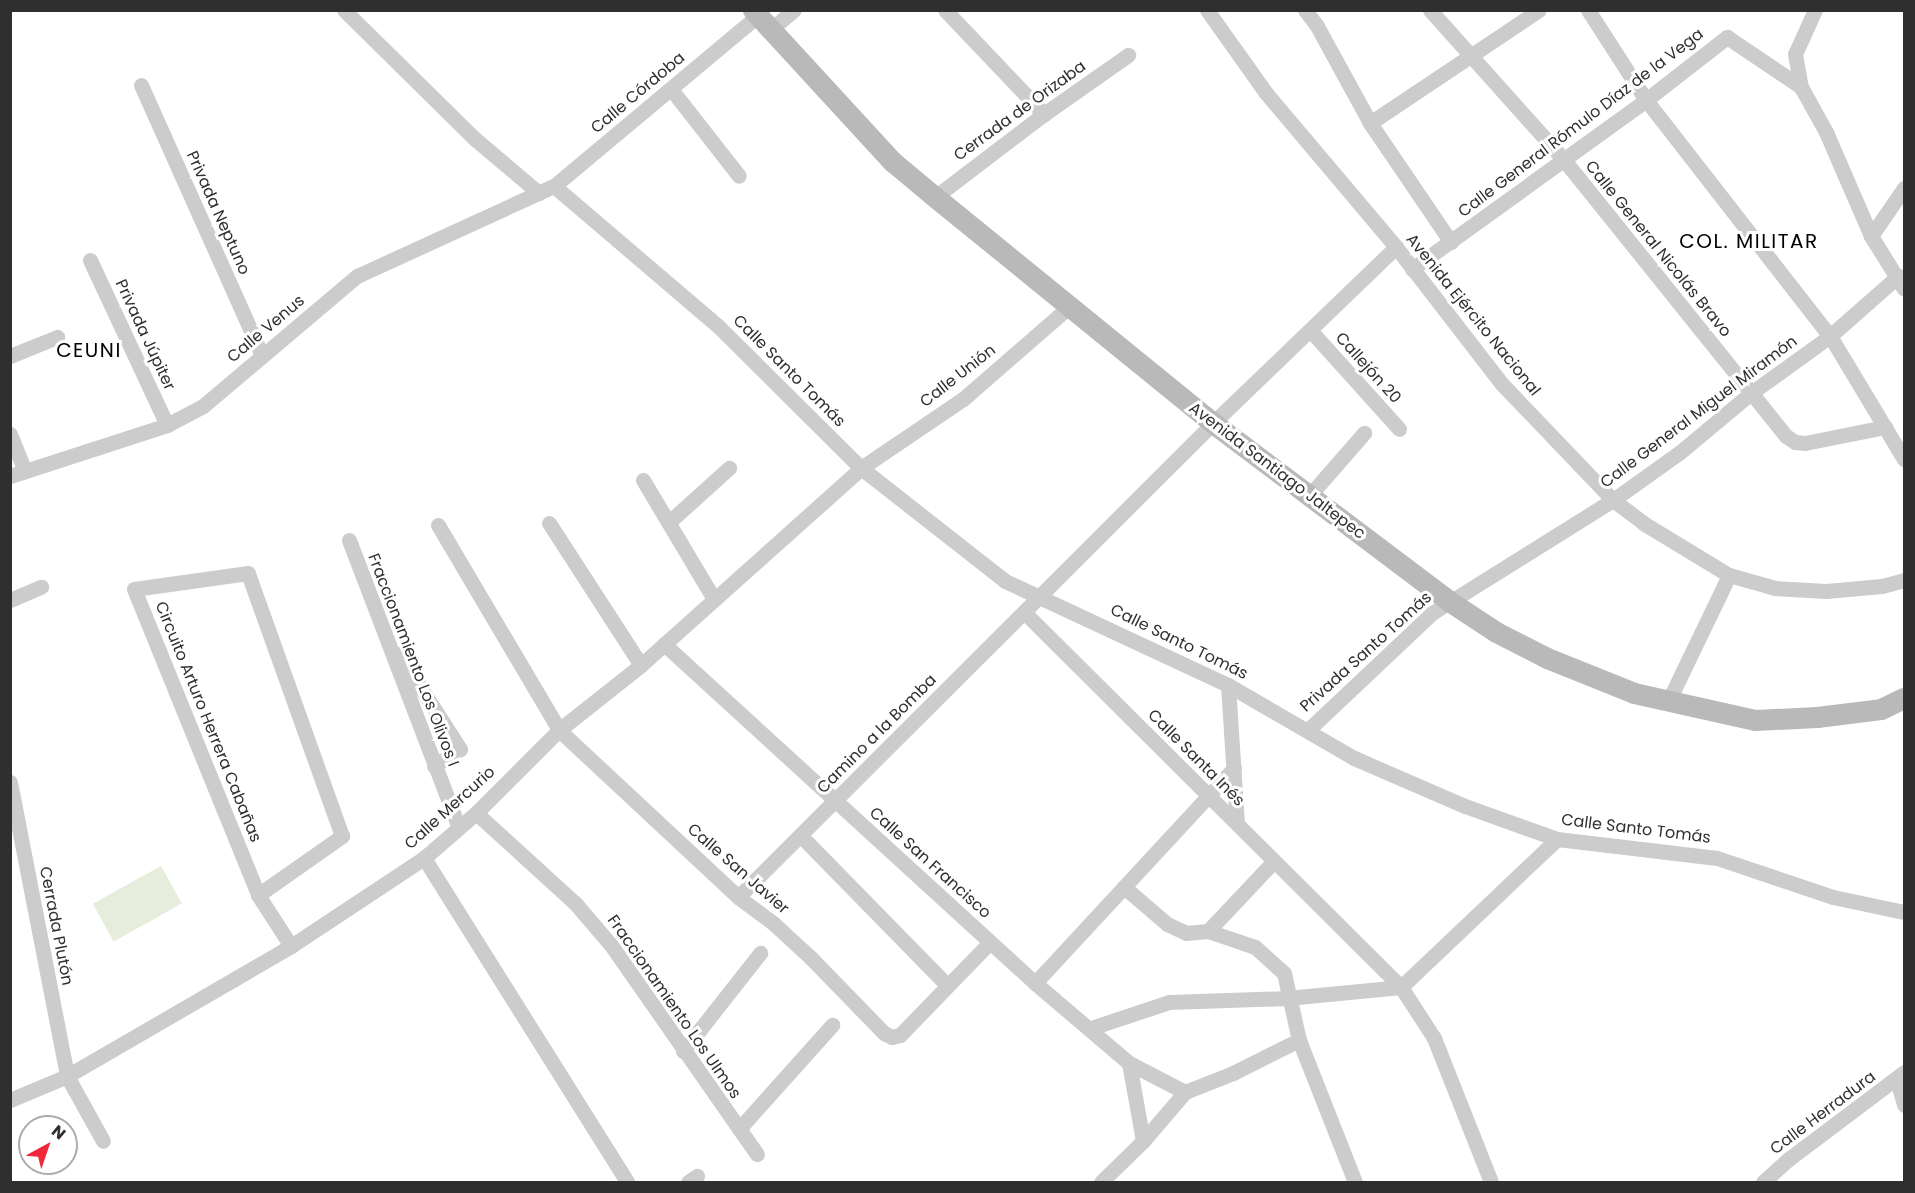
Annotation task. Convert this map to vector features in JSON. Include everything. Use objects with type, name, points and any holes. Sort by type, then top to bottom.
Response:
[{"type":"street","points":[[344,10],[475,139],[539,193]]},
{"type":"street","name":"Calle Córdoba","points":[[539,193],[554,186],[760,19],[794,10]]},
{"type":"street","points":[[945,10],[1044,114]]},
{"type":"street","name":"Avenida Ejército Nacional","points":[[1207,10],[1266,93],[1396,248],[1502,384],[1613,500],[1643,523],[1729,575],[1775,588],[1826,591],[1882,586],[1905,580]]},
{"type":"street","points":[[1305,10],[1317,26],[1370,123],[1451,242]]},
{"type":"street","name":"Calle General Nicolás Bravo","points":[[1430,10],[1564,160],[1786,436],[1795,442],[1805,442],[1886,427]]},
{"type":"street","points":[[1370,123],[1539,10]]},
{"type":"street","points":[[1588,10],[1646,100],[1830,336],[1905,459]]},
{"type":"street","points":[[1815,10],[1795,54],[1801,87],[1826,132],[1870,236],[1901,282]]},
{"type":"street","name":"Avenida Santiago Jaltepec","points":[[760,19],[893,162],[935,197],[1071,305],[1213,423],[1449,601],[1496,632],[1547,658],[1634,693],[1755,720],[1817,717],[1881,709],[1905,698]]},
{"type":"street","name":"Calle General Rómulo Díaz de la Vega","points":[[1412,269],[1646,100],[1727,37],[1801,87]]},
{"type":"street","name":"Cerrada de Orizaba","points":[[935,197],[1044,114],[1128,55]]},
{"type":"street","name":"Privada Neptuno","points":[[141,85],[262,355]]},
{"type":"street","points":[[671,89],[739,176]]},
{"type":"street","name":"Calle Santo Tomás","points":[[554,186],[718,326],[861,468],[1005,581],[1228,685],[1354,758],[1465,806],[1557,839],[1717,858],[1833,897],[1905,912]]},
{"type":"street","points":[[1870,236],[1905,188]]},
{"type":"street","name":"Calle Venus","points":[[18,474],[168,425],[203,406],[357,276],[539,193]]},
{"type":"street","name":"Camino a la Bomba","points":[[738,897],[1213,423],[1396,248]]},
{"type":"street","name":"Privada Júpiter","points":[[90,260],[168,425]]},
{"type":"street","name":"Calle General Miguel Miramón","points":[[1449,601],[1613,500],[1679,453],[1751,393],[1901,282]]},
{"type":"street","name":"Calle Unión","points":[[861,468],[963,399],[1071,305]]},
{"type":"street","name":"Callejón 20","points":[[1310,330],[1399,429]]},
{"type":"street","points":[[10,356],[57,337]]},
{"type":"street","points":[[1309,496],[1364,433]]},
{"type":"street","points":[[10,434],[18,474]]},
{"type":"street","points":[[669,522],[729,468]]},
{"type":"street","name":"Calle Mercurio","points":[[10,1100],[67,1076],[291,946],[424,858],[458,826],[476,813],[559,730],[641,665],[861,468]]},
{"type":"street","points":[[643,480],[714,599]]},
{"type":"street","points":[[549,523],[641,665]]},
{"type":"street","name":"Calle San Javier","points":[[438,525],[559,730],[738,897],[773,923],[884,1033],[892,1037],[900,1035],[947,986]]},
{"type":"street","name":"Fraccionamiento Los Olivos I","points":[[349,540],[458,826]]},
{"type":"street","name":"Circuito Arturo Herrera Cabañas","points":[[258,896],[342,836],[248,573],[134,589],[258,896],[291,946]]},
{"type":"street","points":[[1668,702],[1729,575]]},
{"type":"street","points":[[10,600],[41,587]]},
{"type":"street","name":"Privada Santo Tomás","points":[[1308,730],[1432,612],[1449,601]]},
{"type":"street","name":"Calle Santa Inés","points":[[1024,612],[1401,987],[1434,1038],[1491,1182]]},
{"type":"street","points":[[382,627],[460,749],[434,766]]},
{"type":"street","name":"Calle San Francisco","points":[[664,644],[1035,983],[1091,1028],[1129,1063],[1185,1092]]},
{"type":"street","points":[[1228,685],[1237,823]]},
{"type":"street","points":[[1035,983],[1234,768]]},
{"type":"street","name":"Cerrada Plutón","points":[[10,782],[67,1076],[103,1141]]},
{"type":"street","name":"Fraccionamiento Los Ulmos","points":[[476,813],[575,903],[611,945],[757,1154]]},
{"type":"street","points":[[800,835],[947,986],[990,942]]},
{"type":"street","points":[[1091,1028],[1169,1002],[1287,998],[1401,987],[1557,839]]},
{"type":"street","points":[[424,858],[627,1182]]},
{"type":"street","points":[[1208,931],[1274,861]]},
{"type":"street","points":[[1124,887],[1167,924],[1186,933],[1208,931],[1255,947],[1284,974],[1287,998],[1299,1040],[1354,1182]]},
{"type":"street","points":[[683,1051],[760,953]]},
{"type":"street","points":[[739,1129],[832,1025]]},
{"type":"street","points":[[1101,1182],[1143,1141],[1185,1092],[1233,1073],[1299,1040]]},
{"type":"street","points":[[1129,1063],[1143,1141]]},
{"type":"street","points":[[1901,1076],[1905,1105]]},
{"type":"street","name":"Calle Herradura","points":[[1763,1182],[1790,1158],[1901,1076]]},
{"type":"green space","points":[[161,866],[182,904],[114,941],[93,904]]},
{"type":"district","name":"COL. MILITAR","points":[[1749,241]]},
{"type":"district","name":"CEUNI","points":[[89,350]]}]
